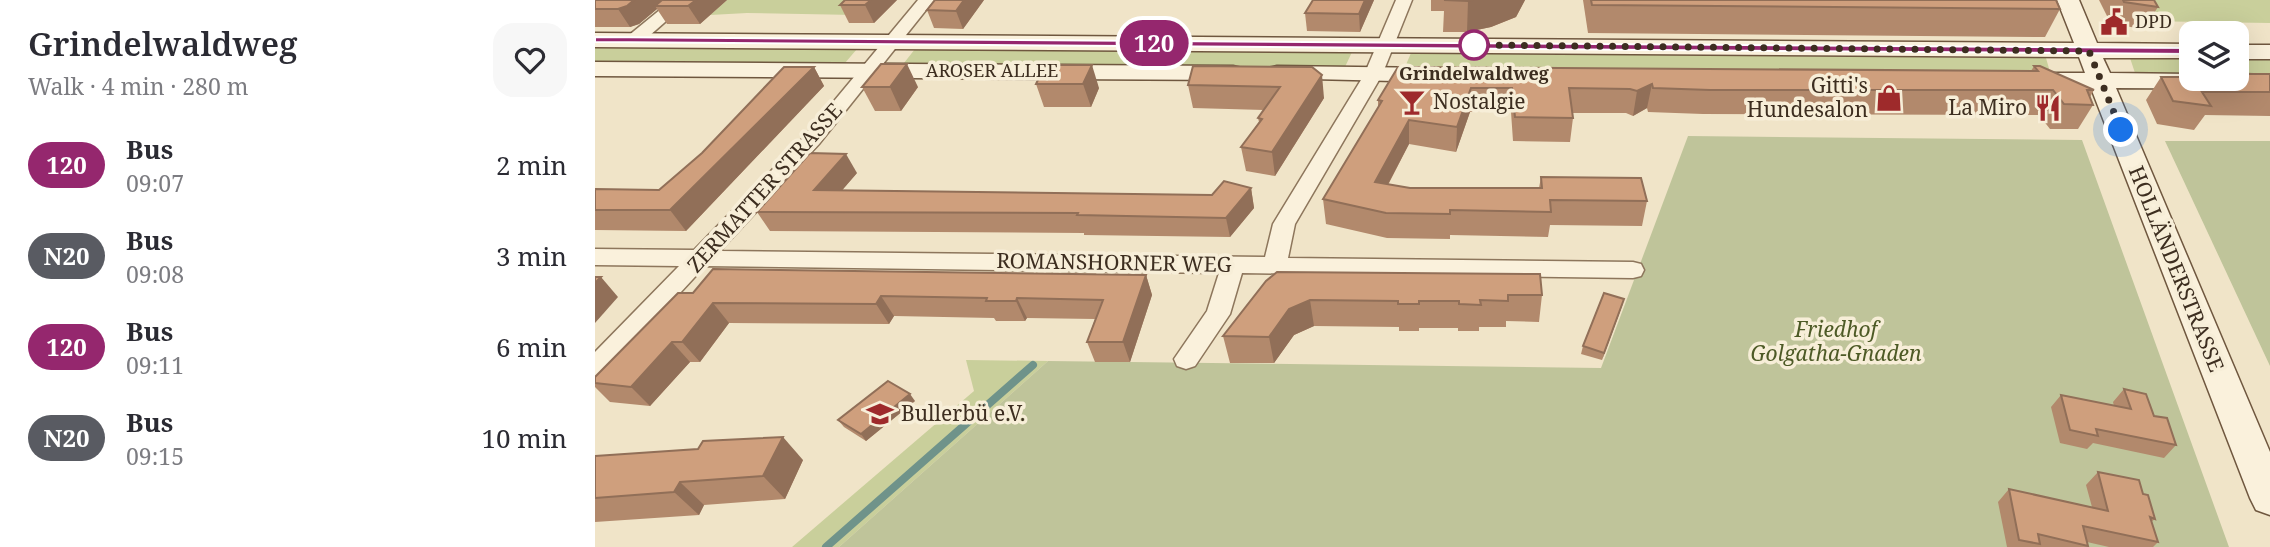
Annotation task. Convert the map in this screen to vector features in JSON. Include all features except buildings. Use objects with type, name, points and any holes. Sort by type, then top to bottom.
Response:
[{"type":"main road","name":"HOLLÄNDERSTRASSE","points":[[2068,0],[2270,498]]},
{"type":"main road","name":"AROSER ALLEE","points":[[595,40],[2179,51]]},
{"type":"main road","points":[[2249,52],[2270,52]]},
{"type":"main road","name":"AROSER ALLEE","points":[[595,69],[1466,75]]},
{"type":"main road","points":[[2012,80],[2270,82]]},
{"type":"street","points":[[634,40],[682,0]]},
{"type":"street","name":"ZERMATTER STRASSE","points":[[595,369],[812,140],[926,0]]},
{"type":"street","points":[[1275,264],[1284,224],[1373,75],[1404,0]]},
{"type":"street","name":"ROMANSHORNER WEG","points":[[595,257],[1633,270]]},
{"type":"street","points":[[1186,359],[1218,314],[1233,264]]},
{"type":"green space","points":[[727,0],[870,0],[856,15],[710,15]]},
{"type":"green space","points":[[2128,0],[2270,0],[2270,23],[2139,21]]},
{"type":"green space","points":[[595,47],[857,49],[845,63],[595,61]]},
{"type":"green space","points":[[915,49],[1352,52],[1345,67],[904,63]]},
{"type":"green space","points":[[1411,53],[2046,58],[2050,72],[1405,67]]},
{"type":"green space","points":[[2130,58],[2179,59],[2179,73],[2135,73]]},
{"type":"green space","points":[[2249,59],[2270,59],[2270,74],[2249,73]]},
{"type":"green space","name":"Friedhof Golgatha-Gnaden","points":[[1688,136],[2082,140],[2229,547],[839,547],[1048,361],[1601,368]]},
{"type":"green space","points":[[2165,141],[2270,141],[2270,366]]},
{"type":"green space","points":[[966,360],[1048,361],[839,547],[792,547],[974,391]]},
{"type":"waterway","points":[[826,547],[1033,365]]},
{"type":"bus line","name":"120","points":[[595,40],[2179,51]]},
{"type":"place","name":"DPD","points":[[2114,22]]},
{"type":"place","name":"Grindelwaldweg","points":[[1474,45]]},
{"type":"place","name":"Gitti's Hundesalon","points":[[1889,98]]},
{"type":"place","name":"Nostalgie","points":[[1412,102]]},
{"type":"place","name":"La Miro","points":[[2048,108]]},
{"type":"place","name":"Bullerbü e.V.","points":[[880,414]]},
{"type":"route","points":[[1474,45],[2089,51],[2121,130]]}]
